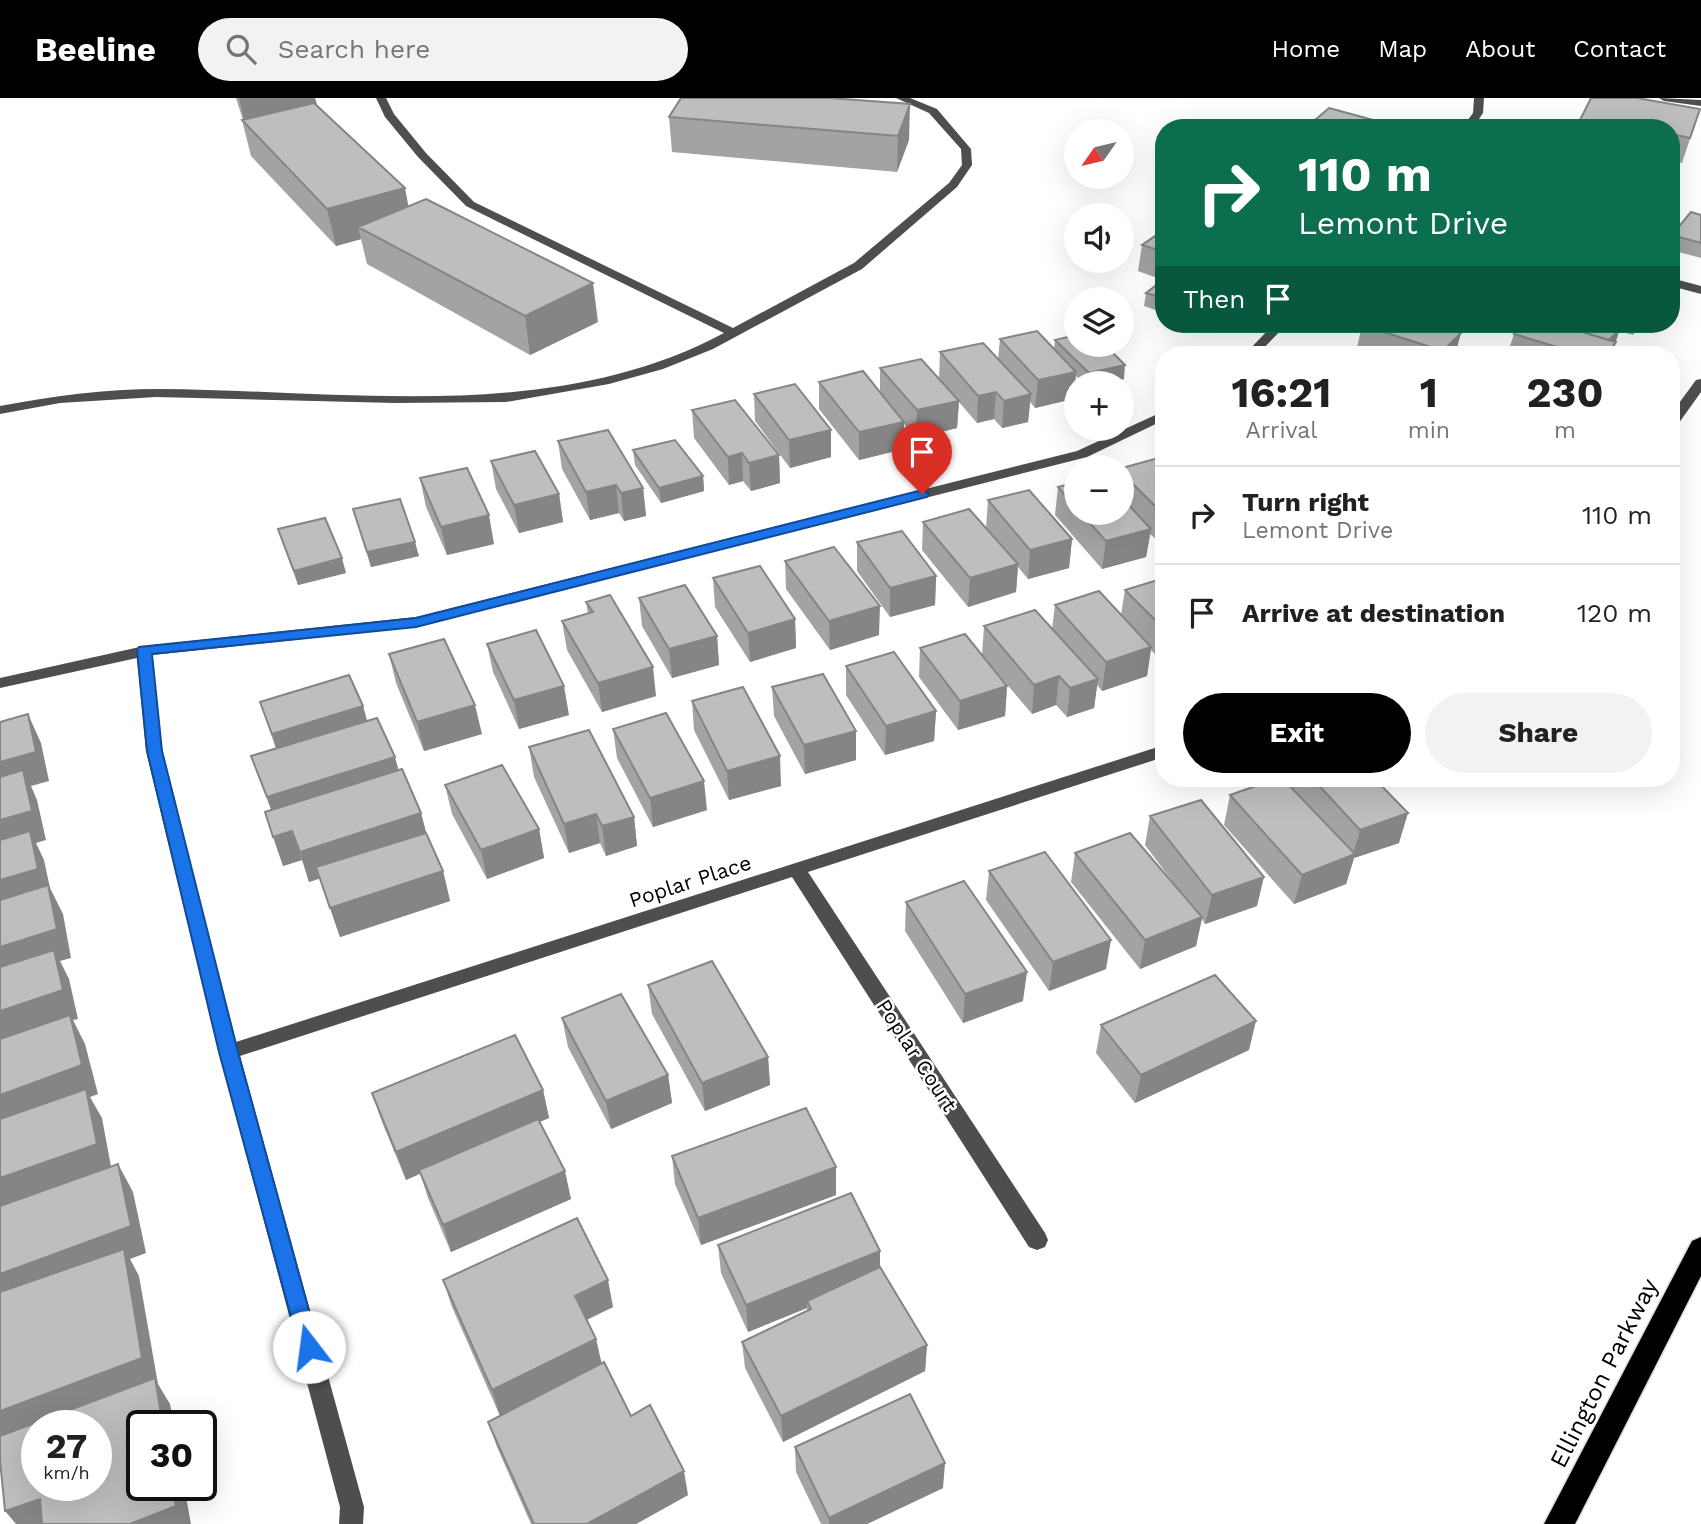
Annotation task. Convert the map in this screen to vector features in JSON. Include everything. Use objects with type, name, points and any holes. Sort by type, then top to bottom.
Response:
[{"type":"highway","name":"Ellington Parkway","points":[[1559,1524],[1701,1249]]},
{"type":"street","points":[[381,98],[389,115],[422,155],[470,204],[734,333]]},
{"type":"street","points":[[0,410],[60,399],[156,393],[395,399],[506,398],[609,380],[658,366],[709,346],[858,267],[934,203],[960,175],[967,165],[966,149],[933,111],[901,98]]},
{"type":"street","points":[[1474,119],[1478,113],[1479,98]]},
{"type":"street","points":[[1664,98],[1701,103]]},
{"type":"street","points":[[1680,284],[1701,290]]},
{"type":"street","points":[[1259,346],[1272,333]]},
{"type":"street","points":[[1680,412],[1701,383]]},
{"type":"street","points":[[0,683],[144,651],[416,622],[1082,454],[1155,419]]},
{"type":"street","points":[[144,651],[154,751],[229,1052],[352,1507],[351,1524]]},
{"type":"street","name":"Poplar Place","points":[[229,1052],[1155,754]]},
{"type":"street","name":"Poplar Court","points":[[797,870],[1037,1240]]},
{"type":"building","points":[[681,98],[830,98],[910,104],[898,136],[669,117]]},
{"type":"building","points":[[1591,98],[1637,98],[1700,109],[1690,138],[1680,136],[1680,119],[1580,119]]},
{"type":"building","points":[[314,103],[405,188],[327,209],[242,120]]},
{"type":"building","points":[[1329,108],[1369,119],[1316,119]]},
{"type":"building","points":[[426,199],[593,283],[525,316],[358,227]]},
{"type":"building","points":[[1691,212],[1701,215],[1701,243],[1680,237],[1680,225]]},
{"type":"building","points":[[1155,236],[1155,249],[1142,245]]},
{"type":"building","points":[[1155,286],[1155,296],[1146,293]]},
{"type":"building","points":[[1037,331],[1075,371],[1064,371],[1064,375],[1038,380],[1000,339]]},
{"type":"building","points":[[1387,333],[1461,333],[1448,346],[1427,346]]},
{"type":"building","points":[[1585,333],[1616,333],[1609,340]]},
{"type":"building","points":[[1586,333],[1616,342],[1613,346],[1553,346],[1514,334]]},
{"type":"building","points":[[1064,338],[1064,349],[1055,340]]},
{"type":"building","points":[[983,343],[1031,394],[1004,401],[996,392],[978,396],[940,352]]},
{"type":"building","points":[[1073,357],[1117,357],[1125,365],[1098,371],[1087,371]]},
{"type":"building","points":[[921,359],[959,401],[917,410],[880,368]]},
{"type":"building","points":[[863,371],[904,422],[859,432],[819,382]]},
{"type":"building","points":[[795,384],[831,430],[789,440],[754,394]]},
{"type":"building","points":[[735,400],[779,455],[749,463],[742,453],[728,457],[692,410]]},
{"type":"building","points":[[608,430],[643,488],[621,493],[616,485],[586,492],[558,441]]},
{"type":"building","points":[[675,440],[703,476],[659,488],[633,450]]},
{"type":"building","points":[[535,451],[559,494],[514,505],[491,461]]},
{"type":"building","points":[[1155,459],[1155,506],[1134,485],[1134,465]]},
{"type":"building","points":[[467,468],[489,515],[441,527],[420,478]]},
{"type":"building","points":[[1029,490],[1072,539],[1030,550],[988,500]]},
{"type":"building","points":[[400,499],[415,542],[367,552],[353,509]]},
{"type":"building","points":[[969,509],[1018,564],[970,578],[923,522]]},
{"type":"building","points":[[1134,511],[1151,529],[1106,541],[1092,525],[1134,525]]},
{"type":"building","points":[[325,518],[342,558],[294,571],[278,529]]},
{"type":"building","points":[[902,531],[936,576],[890,588],[857,542]]},
{"type":"building","points":[[834,547],[880,606],[829,621],[785,561]]},
{"type":"building","points":[[760,566],[795,619],[748,633],[713,578]]},
{"type":"building","points":[[1155,581],[1155,620],[1125,590]]},
{"type":"building","points":[[685,585],[717,636],[669,649],[639,598]]},
{"type":"building","points":[[1099,591],[1151,647],[1106,662],[1055,605]]},
{"type":"building","points":[[610,595],[653,667],[598,683],[562,621],[593,612],[586,602]]},
{"type":"building","points":[[1035,610],[1098,679],[1070,688],[1059,676],[1034,685],[984,626]]},
{"type":"building","points":[[536,630],[564,686],[514,700],[487,644]]},
{"type":"building","points":[[965,634],[1007,686],[960,701],[920,648]]},
{"type":"building","points":[[444,639],[475,705],[417,722],[389,654]]},
{"type":"building","points":[[894,652],[936,711],[886,726],[846,666]]},
{"type":"building","points":[[823,674],[856,731],[804,745],[772,687]]},
{"type":"building","points":[[349,675],[363,706],[272,734],[260,702]]},
{"type":"building","points":[[743,687],[780,756],[727,771],[692,701]]},
{"type":"building","points":[[666,713],[704,781],[650,798],[613,729]]},
{"type":"building","points":[[28,714],[36,752],[0,762],[0,722]]},
{"type":"building","points":[[377,718],[395,757],[267,797],[251,756]]},
{"type":"building","points":[[589,730],[634,817],[602,826],[596,814],[564,824],[529,747]]},
{"type":"building","points":[[502,765],[539,829],[481,850],[445,785]]},
{"type":"building","points":[[402,769],[421,813],[300,852],[292,831],[273,837],[265,812]]},
{"type":"building","points":[[23,770],[32,811],[0,820],[0,777]]},
{"type":"building","points":[[1253,787],[1291,787],[1355,854],[1302,875],[1230,795]]},
{"type":"building","points":[[1320,787],[1383,787],[1408,813],[1360,830]]},
{"type":"building","points":[[1201,800],[1264,877],[1212,895],[1150,816]]},
{"type":"building","points":[[30,831],[38,869],[0,880],[0,840]]},
{"type":"building","points":[[426,833],[443,871],[330,908],[316,867]]},
{"type":"building","points":[[1130,833],[1202,917],[1145,940],[1075,853]]},
{"type":"building","points":[[1045,852],[1111,940],[1053,962],[989,871]]},
{"type":"building","points":[[964,881],[1027,972],[965,994],[906,902]]},
{"type":"building","points":[[48,885],[57,929],[0,947],[0,900]]},
{"type":"building","points":[[54,950],[63,990],[0,1011],[0,967]]},
{"type":"building","points":[[712,961],[768,1057],[702,1083],[648,985]]},
{"type":"building","points":[[1215,975],[1256,1021],[1141,1075],[1101,1025]]},
{"type":"building","points":[[621,994],[668,1075],[606,1101],[562,1018]]},
{"type":"building","points":[[70,1015],[82,1065],[0,1095],[0,1039]]},
{"type":"building","points":[[515,1035],[543,1090],[396,1152],[372,1093]]},
{"type":"building","points":[[86,1089],[97,1144],[0,1178],[0,1119]]},
{"type":"building","points":[[806,1108],[836,1167],[698,1218],[672,1156]]},
{"type":"building","points":[[538,1119],[565,1171],[443,1225],[419,1170]]},
{"type":"building","points":[[118,1164],[131,1226],[0,1274],[0,1206]]},
{"type":"building","points":[[851,1193],[880,1251],[746,1305],[718,1245]]},
{"type":"building","points":[[577,1218],[608,1280],[575,1296],[596,1339],[492,1390],[443,1280]]},
{"type":"building","points":[[124,1249],[142,1358],[0,1411],[0,1292]]},
{"type":"building","points":[[880,1267],[927,1345],[781,1416],[742,1342],[811,1309],[807,1301]]},
{"type":"building","points":[[604,1362],[631,1416],[650,1405],[684,1471],[587,1524],[534,1524],[488,1422]]},
{"type":"building","points":[[155,1378],[160,1410],[126,1410],[126,1501],[175,1501],[176,1506],[130,1524],[42,1524],[40,1501],[112,1501],[112,1410],[69,1410]]},
{"type":"building","points":[[910,1394],[945,1463],[829,1518],[795,1447]]},
{"type":"building","points":[[21,1428],[21,1501],[34,1501],[5,1511],[0,1436]]},
{"type":"route","points":[[309,1347],[229,1052],[154,751],[144,651],[416,622],[922,494]]}]
